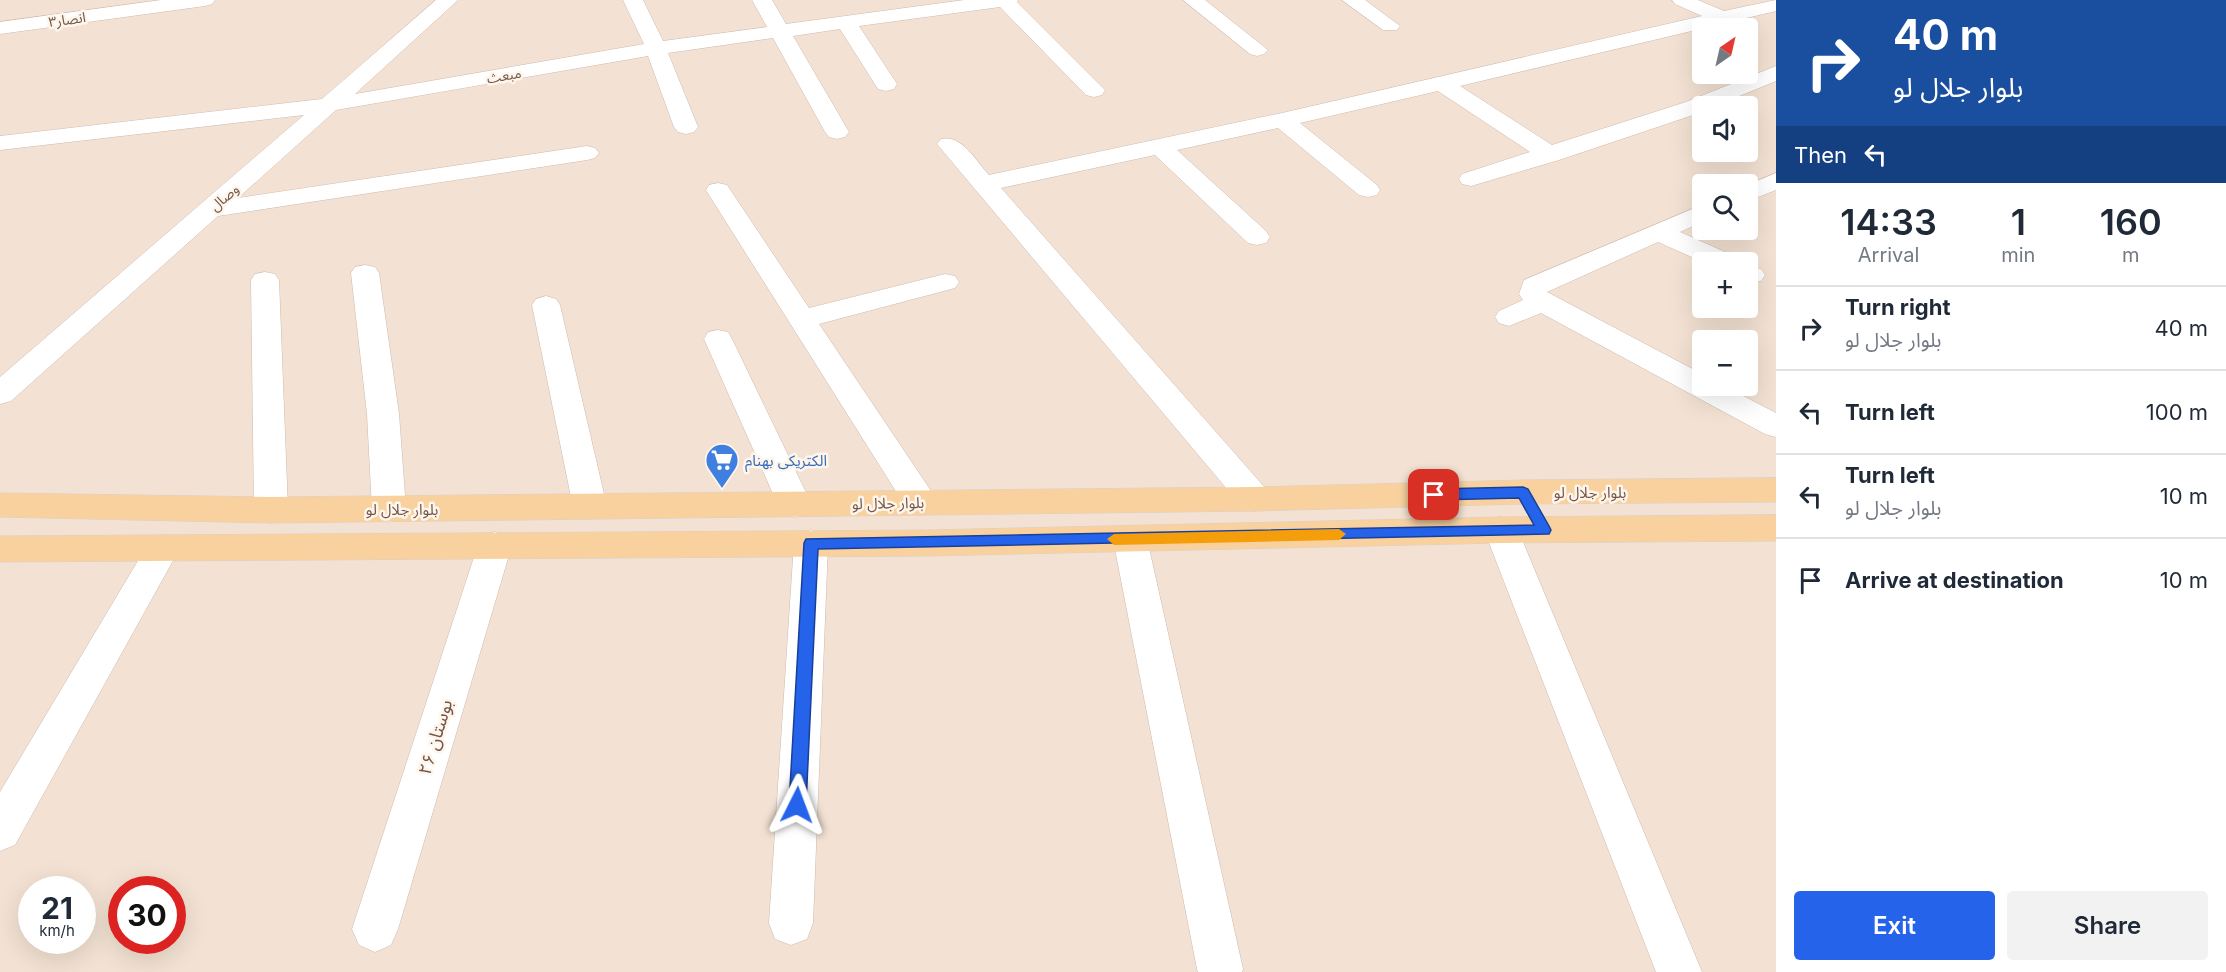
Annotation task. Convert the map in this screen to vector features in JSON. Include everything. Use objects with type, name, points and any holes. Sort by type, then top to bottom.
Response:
[{"type":"main road","name":"بلوار جلال لو","points":[[0,505],[271,510],[1255,499],[1523,492],[1776,490]]},
{"type":"main road","points":[[1523,492],[1544,530]]},
{"type":"main road","points":[[0,549],[811,543],[1130,539],[1501,530],[1776,528]]},
{"type":"street","name":"انصار۳","points":[[0,28],[205,0]]},
{"type":"street","name":"وصال","points":[[0,394],[448,0]]},
{"type":"street","points":[[633,0],[656,48],[686,127]]},
{"type":"street","points":[[762,0],[837,132]]},
{"type":"street","name":"مبعث","points":[[0,143],[328,105],[656,48],[846,22],[929,5],[1006,0]]},
{"type":"street","points":[[1006,0],[1094,90]]},
{"type":"street","points":[[1193,0],[1257,50]]},
{"type":"street","points":[[1352,0],[1390,26]]},
{"type":"street","points":[[1682,0],[1722,18],[1776,5]]},
{"type":"street","points":[[846,22],[886,84]]},
{"type":"street","points":[[984,184],[1161,148],[1443,85],[1692,25]]},
{"type":"street","points":[[1471,179],[1551,155],[1694,106],[1776,73]]},
{"type":"street","points":[[1443,85],[1551,155]]},
{"type":"street","points":[[1282,120],[1368,189]]},
{"type":"street","points":[[949,144],[1255,499]]},
{"type":"street","points":[[1161,148],[1257,237]]},
{"type":"street","points":[[209,210],[587,153]]},
{"type":"street","points":[[1758,189],[1776,180]]},
{"type":"street","points":[[718,190],[921,503]]},
{"type":"street","points":[[1758,198],[1776,206]]},
{"type":"street","points":[[1692,217],[1534,286],[1533,294],[1542,302],[1776,426]]},
{"type":"street","points":[[1659,232],[1702,252]]},
{"type":"street","points":[[365,273],[383,414],[389,509]]},
{"type":"street","points":[[265,280],[271,510]]},
{"type":"street","points":[[803,319],[945,282]]},
{"type":"street","points":[[1509,317],[1542,302]]},
{"type":"street","points":[[546,305],[590,507]]},
{"type":"street","points":[[718,339],[795,505]]},
{"type":"street","points":[[1501,530],[1679,972]]},
{"type":"street","points":[[1130,539],[1220,969]]},
{"type":"street","points":[[791,923],[811,543]]},
{"type":"street","name":"بوستان ۲۶","points":[[375,929],[495,545]]},
{"type":"street","points":[[0,831],[163,548]]},
{"type":"shaded area","points":[[0,0],[1776,0],[1776,972],[0,972]]},
{"type":"slow traffic","points":[[1114,539],[1339,534]]},
{"type":"place","name":"الکتریکی بهنام","points":[[722,489]]},
{"type":"route","points":[[797,805],[811,543],[929,543],[1544,530],[1523,492],[1434,495]]}]
